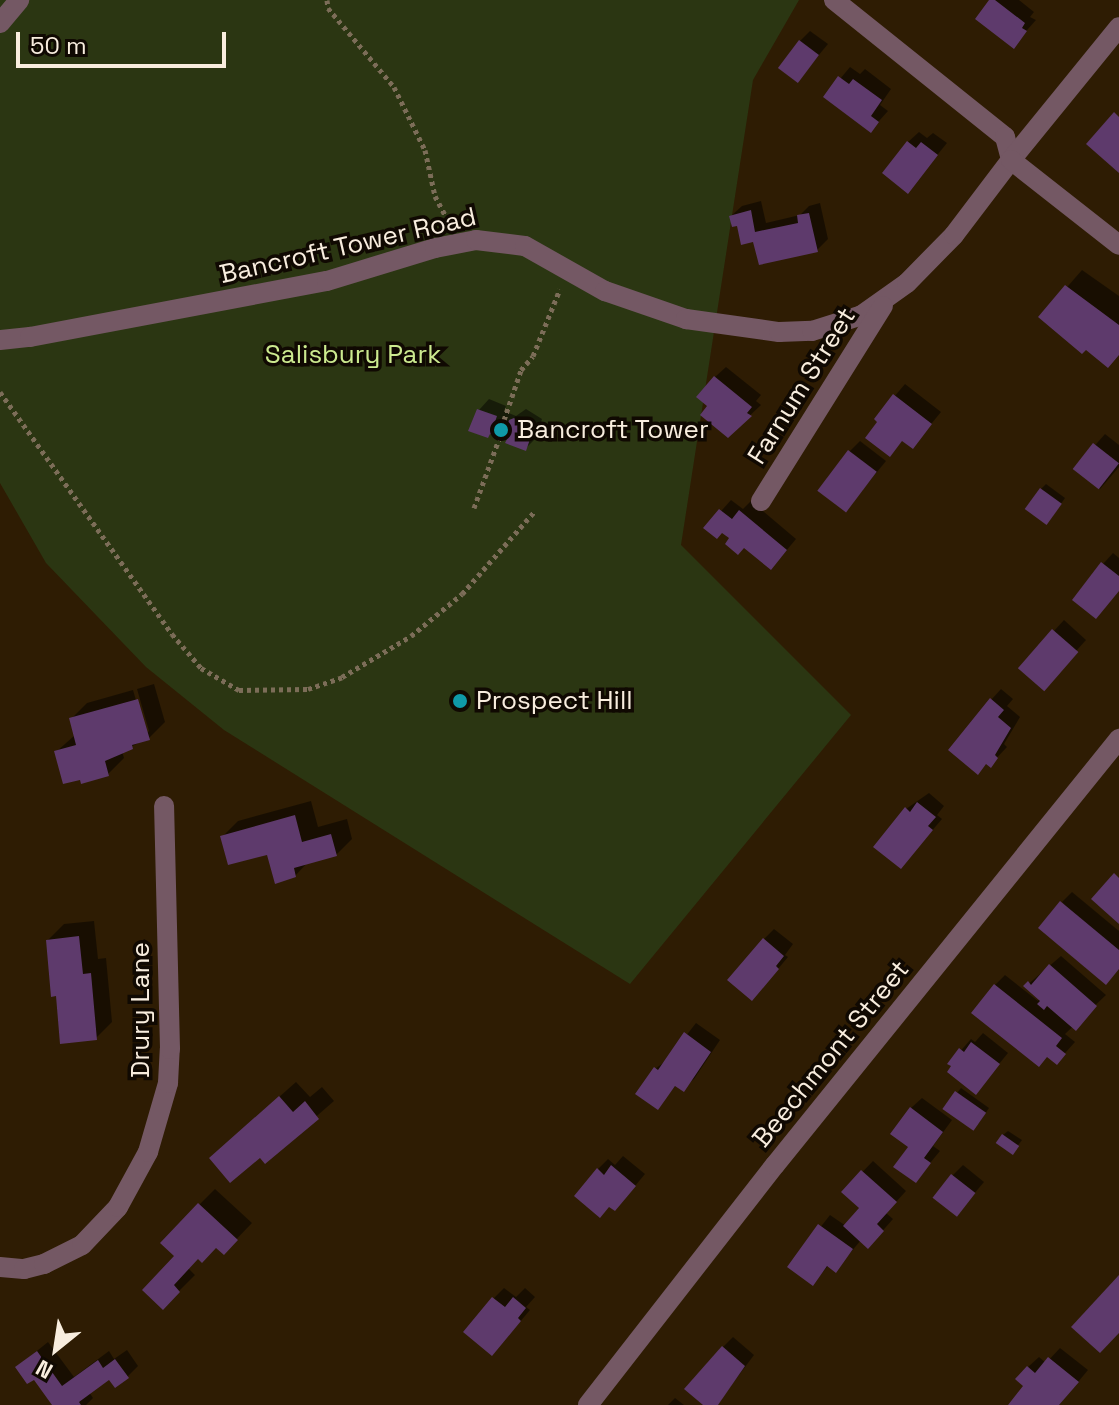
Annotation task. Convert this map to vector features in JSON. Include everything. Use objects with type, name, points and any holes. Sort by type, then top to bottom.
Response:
[{"type":"street","points":[[0,23],[19,0]]},
{"type":"street","points":[[834,0],[1005,137],[1011,160],[1119,245]]},
{"type":"street","points":[[1011,160],[1119,27]]},
{"type":"street","name":"Bancroft Tower Road","points":[[0,340],[327,281],[461,243],[499,240],[525,246],[615,295],[686,319],[779,332],[829,328],[862,315],[887,299],[944,247],[1011,160]]},
{"type":"street","name":"Farnum Street","points":[[761,501],[887,299]]},
{"type":"street","name":"Beechmont Street","points":[[588,1405],[775,1165],[1119,739]]},
{"type":"street","name":"Drury Lane","points":[[0,1267],[24,1269],[44,1264],[82,1245],[118,1207],[148,1152],[168,1083],[170,1049],[164,806]]},
{"type":"path","points":[[327,0],[328,8],[394,87],[425,150],[435,196],[461,243]]},
{"type":"path","points":[[504,420],[521,370],[533,356],[567,270]]},
{"type":"path","points":[[0,392],[172,634],[201,668],[223,684],[239,690],[308,689],[342,677],[411,636],[462,594],[534,512]]},
{"type":"path","points":[[474,508],[499,439]]},
{"type":"green space","name":"Salisbury Park","points":[[0,0],[799,0],[753,80],[681,545],[851,715],[630,984],[224,730],[146,667],[46,563],[0,483]]},
{"type":"building","points":[[989,0],[995,0],[1025,23],[1022,28],[1027,31],[1014,49],[975,19]]},
{"type":"building","points":[[799,40],[819,55],[798,83],[778,68]]},
{"type":"building","points":[[838,76],[849,84],[853,79],[882,100],[871,116],[879,122],[871,133],[823,97]]},
{"type":"building","points":[[1114,112],[1119,117],[1119,173],[1086,144]]},
{"type":"building","points":[[907,141],[916,148],[921,142],[938,155],[908,194],[882,173]]},
{"type":"building","points":[[751,210],[755,232],[798,223],[797,215],[809,213],[818,252],[759,265],[753,242],[741,245],[737,226],[732,227],[729,216]]},
{"type":"building","points":[[1065,285],[1119,325],[1119,355],[1108,368],[1086,350],[1082,354],[1038,317]]},
{"type":"building","points":[[714,376],[752,407],[747,413],[752,416],[728,438],[700,415],[707,406],[696,397]]},
{"type":"building","points":[[893,394],[932,424],[913,449],[902,441],[890,457],[865,438],[877,422],[874,419]]},
{"type":"building","name":"Bancroft Tower","points":[[477,409],[497,416],[495,422],[507,427],[509,420],[514,418],[533,430],[526,451],[505,443],[507,439],[490,434],[488,438],[468,431]]},
{"type":"building","points":[[1093,443],[1119,463],[1099,489],[1073,469]]},
{"type":"building","points":[[848,450],[877,472],[846,512],[817,491]]},
{"type":"building","points":[[1040,488],[1062,504],[1047,525],[1025,509]]},
{"type":"building","points":[[719,509],[732,519],[739,510],[787,550],[771,570],[744,548],[738,555],[725,544],[729,538],[722,533],[717,539],[703,528]]},
{"type":"building","points":[[1101,562],[1119,576],[1119,591],[1096,619],[1072,600]]},
{"type":"building","points":[[1052,629],[1078,652],[1044,691],[1018,668]]},
{"type":"building","points":[[990,698],[1004,710],[998,717],[1011,728],[991,768],[986,764],[978,775],[948,750]]},
{"type":"building","points":[[138,699],[150,740],[132,745],[133,749],[105,761],[109,776],[81,784],[80,780],[63,784],[54,751],[76,745],[69,718]]},
{"type":"building","points":[[917,802],[936,817],[928,826],[933,830],[901,869],[873,847],[905,807],[910,812]]},
{"type":"building","points":[[295,815],[302,842],[331,834],[337,856],[294,868],[296,877],[275,884],[267,855],[228,865],[220,836]]},
{"type":"building","points":[[1114,873],[1119,878],[1119,924],[1091,899]]},
{"type":"building","points":[[1060,901],[1119,950],[1119,969],[1106,985],[1038,928]]},
{"type":"building","points":[[79,936],[83,974],[91,973],[97,1040],[60,1044],[56,996],[51,997],[46,940]]},
{"type":"building","points":[[763,938],[784,956],[776,966],[779,969],[752,1001],[727,980]]},
{"type":"building","points":[[1049,964],[1097,1006],[1076,1031],[1047,1006],[1044,1010],[1037,1004],[1040,1001],[1023,986],[1028,981],[1031,985]]},
{"type":"building","points":[[994,984],[1062,1038],[1056,1046],[1066,1054],[1057,1065],[1047,1057],[1039,1067],[971,1013]]},
{"type":"building","points":[[684,1032],[711,1052],[684,1092],[675,1086],[658,1110],[635,1094],[654,1067],[658,1070]]},
{"type":"building","points":[[971,1042],[1000,1064],[976,1095],[947,1072],[951,1066],[947,1064],[959,1048],[964,1052]]},
{"type":"building","points":[[955,1091],[986,1113],[974,1131],[942,1109]]},
{"type":"building","points":[[279,1096],[293,1112],[305,1101],[319,1119],[265,1164],[260,1158],[230,1183],[209,1158]]},
{"type":"building","points":[[910,1107],[943,1132],[924,1158],[931,1163],[916,1183],[893,1167],[908,1147],[890,1134]]},
{"type":"building","points":[[1002,1134],[1019,1146],[1013,1155],[996,1143]]},
{"type":"building","points":[[611,1165],[636,1186],[615,1211],[609,1207],[600,1218],[574,1196],[597,1168],[604,1175]]},
{"type":"building","points":[[861,1170],[897,1202],[877,1224],[884,1231],[868,1249],[843,1226],[859,1208],[841,1192]]},
{"type":"building","points":[[951,1174],[975,1193],[957,1217],[933,1198]]},
{"type":"building","points":[[198,1203],[238,1240],[224,1255],[216,1248],[202,1263],[198,1259],[174,1285],[180,1292],[163,1310],[142,1290],[174,1256],[160,1243]]},
{"type":"building","points":[[818,1224],[853,1249],[836,1273],[827,1266],[813,1286],[787,1267]]},
{"type":"building","points":[[1119,1275],[1119,1333],[1100,1353],[1071,1327]]},
{"type":"building","points":[[492,1297],[505,1307],[513,1297],[526,1308],[518,1318],[521,1321],[492,1356],[463,1332]]},
{"type":"building","points":[[722,1346],[745,1366],[718,1405],[703,1405],[684,1389]]},
{"type":"building","points":[[37,1351],[62,1386],[98,1360],[103,1368],[115,1359],[129,1378],[115,1388],[109,1380],[79,1402],[81,1405],[52,1405],[34,1380],[27,1384],[15,1367]]},
{"type":"building","points":[[1048,1357],[1079,1382],[1059,1405],[1008,1405],[1023,1386],[1015,1379],[1027,1366],[1035,1373]]},
{"type":"place","name":"Bancroft Tower","points":[[501,430]]},
{"type":"place","name":"Prospect Hill","points":[[460,701]]}]
